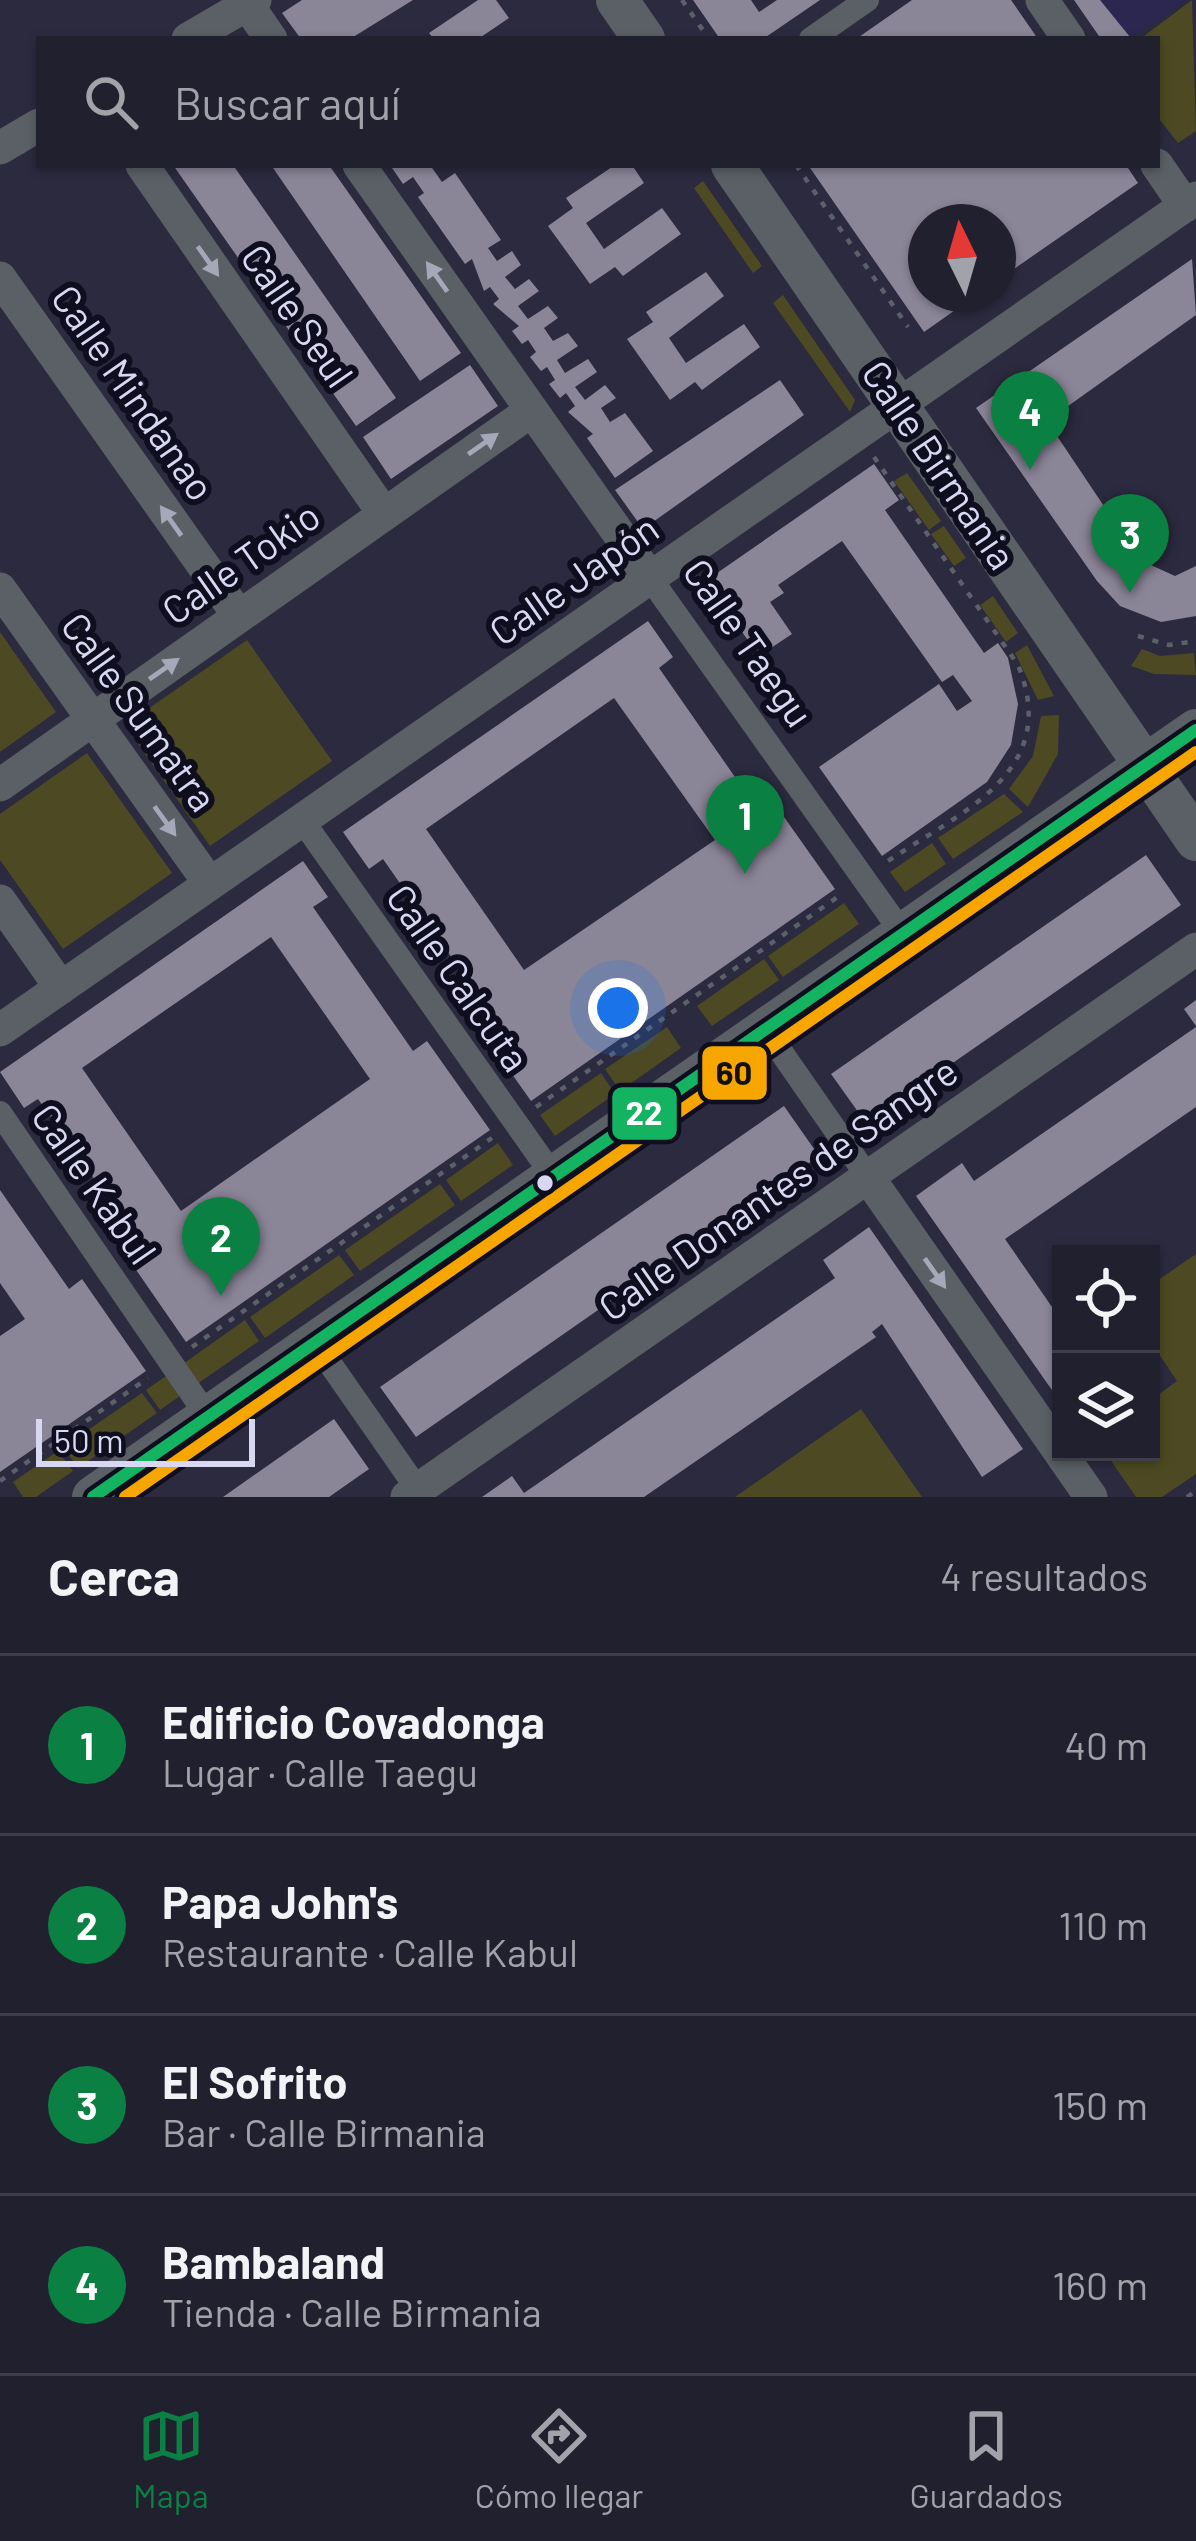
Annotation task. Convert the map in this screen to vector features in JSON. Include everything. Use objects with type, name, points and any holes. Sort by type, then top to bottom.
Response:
[{"type":"street","points":[[617,0],[642,36]]},
{"type":"street","points":[[815,36],[867,0]]},
{"type":"street","points":[[1042,0],[1068,36]]},
{"type":"street","points":[[193,36],[251,2],[270,36]]},
{"type":"street","points":[[0,148],[36,127]]},
{"type":"street","name":"Calle Seul","points":[[144,168],[384,514]]},
{"type":"street","name":"Calle Taegu","points":[[361,168],[903,934]]},
{"type":"street","name":"Calle Birmania","points":[[734,168],[1196,840]]},
{"type":"street","points":[[1159,168],[1192,208]]},
{"type":"street","name":"Calle Japón","points":[[0,1030],[898,406],[1192,208]]},
{"type":"street","name":"Calle Mindanao","points":[[0,278],[238,616]]},
{"type":"street","name":"Calle Tokio","points":[[0,784],[531,411]]},
{"type":"street","name":"Calle Sumatra","points":[[0,589],[211,884]]},
{"type":"street","points":[[93,1497],[1196,730]]},
{"type":"street","name":"Calle Calcuta","points":[[302,820],[554,1177]]},
{"type":"street","points":[[0,901],[61,988]]},
{"type":"street","name":"Calle Donantes de Sangre","points":[[416,1495],[1196,949]]},
{"type":"street","points":[[766,1030],[1090,1497]]},
{"type":"street","name":"Calle Kabul","points":[[0,1113],[208,1417]]},
{"type":"street","points":[[315,1342],[416,1495]]},
{"type":"path","points":[[682,0],[708,36]]},
{"type":"path","points":[[798,168],[908,327]]},
{"type":"path","points":[[0,1481],[1005,781],[1031,725],[1028,689],[1018,665],[872,453]]},
{"type":"path","points":[[1138,636],[1169,645],[1196,641]]},
{"type":"path","points":[[1187,1497],[1196,1491]]},
{"type":"shaded area","points":[[1074,0],[1186,0],[1134,36],[1099,36]]},
{"type":"shaded area","points":[[1192,0],[1196,131],[1178,143],[1160,120],[1160,36],[1144,36]]},
{"type":"shaded area","points":[[703,181],[762,266],[753,273],[694,188]]},
{"type":"shaded area","points":[[783,295],[855,400],[850,412],[773,303]]},
{"type":"shaded area","points":[[907,473],[941,521],[929,530],[894,481]]},
{"type":"shaded area","points":[[944,526],[966,558],[954,566],[931,534]]},
{"type":"shaded area","points":[[993,596],[1018,633],[1006,642],[980,605]]},
{"type":"shaded area","points":[[0,632],[56,712],[0,752]]},
{"type":"shaded area","points":[[247,640],[332,761],[210,846],[125,725]]},
{"type":"shaded area","points":[[1027,645],[1054,696],[1038,700],[1015,653]]},
{"type":"shaded area","points":[[1142,649],[1160,656],[1194,653],[1196,675],[1154,674],[1131,666]]},
{"type":"shaded area","points":[[1059,715],[1058,754],[1028,807],[1009,789],[1033,756],[1041,716]]},
{"type":"shaded area","points":[[87,753],[172,873],[63,949],[0,860],[0,814]]},
{"type":"shaded area","points":[[1004,794],[1023,812],[953,859],[938,838]]},
{"type":"shaded area","points":[[932,843],[946,864],[905,892],[890,872]]},
{"type":"shaded area","points":[[844,903],[859,924],[783,977],[768,956]]},
{"type":"shaded area","points":[[764,959],[779,980],[712,1026],[697,1006]]},
{"type":"shaded area","points":[[667,1027],[681,1048],[620,1091],[605,1069]]},
{"type":"shaded area","points":[[601,1073],[615,1094],[555,1136],[540,1115]]},
{"type":"shaded area","points":[[498,1143],[513,1165],[461,1201],[446,1180]]},
{"type":"shaded area","points":[[440,1184],[455,1205],[360,1271],[345,1250]]},
{"type":"shaded area","points":[[1196,1254],[1196,1474],[1162,1497],[1136,1497],[1111,1461],[1160,1461],[1160,1393],[1177,1381],[1160,1356],[1160,1279]]},
{"type":"shaded area","points":[[339,1255],[354,1275],[265,1338],[250,1317]]},
{"type":"shaded area","points":[[245,1320],[259,1341],[160,1410],[146,1390]]},
{"type":"shaded area","points":[[142,1393],[157,1413],[78,1468],[63,1447]]},
{"type":"shaded area","points":[[861,1409],[922,1497],[735,1497]]},
{"type":"shaded area","points":[[58,1451],[73,1471],[36,1497],[23,1497],[13,1482]]},
{"type":"building","points":[[302,0],[413,0],[355,36],[299,36],[282,13]]},
{"type":"building","points":[[478,0],[496,0],[509,18],[482,36],[429,33]]},
{"type":"building","points":[[693,0],[751,0],[759,12],[777,0],[820,0],[767,36],[718,36]]},
{"type":"building","points":[[912,0],[1011,0],[1036,36],[860,36]]},
{"type":"building","points":[[1074,0],[1100,0],[1129,36],[1099,36]]},
{"type":"building","points":[[175,168],[235,168],[396,398],[356,426]]},
{"type":"building","points":[[273,168],[331,168],[461,353],[420,381]]},
{"type":"building","points":[[392,168],[432,168],[442,182],[455,173],[501,240],[488,248],[497,261],[512,251],[521,265],[505,277],[515,289],[529,279],[539,291],[518,306],[528,319],[548,306],[558,318],[544,328],[553,341],[568,333],[578,346],[557,360],[565,373],[588,359],[597,372],[575,387],[585,400],[605,385],[616,398],[601,408],[610,422],[625,413],[653,451],[615,478],[587,438],[593,434],[568,412],[575,406],[566,393],[560,398],[549,384],[555,380],[547,367],[541,371],[530,357],[536,352],[528,340],[522,344],[512,331],[519,326],[493,304],[499,299],[490,287],[484,291],[472,259],[465,264],[418,197],[424,193],[413,177],[403,184]]},
{"type":"building","points":[[611,168],[634,168],[644,183],[586,223],[604,249],[662,208],[681,234],[623,276],[615,267],[590,284],[548,226],[573,208],[566,198]]},
{"type":"building","points":[[810,168],[1128,168],[1138,183],[1016,268],[1016,204],[908,204],[908,309]]},
{"type":"building","points":[[1192,259],[1196,315],[1047,421],[1140,560],[1175,576],[1196,566],[1196,616],[1161,622],[1120,606],[1097,581],[976,408]]},
{"type":"building","points":[[706,272],[724,296],[669,338],[686,363],[744,324],[760,347],[702,390],[695,382],[670,400],[627,339],[653,322],[646,312]]},
{"type":"building","points":[[910,312],[952,312],[924,332]]},
{"type":"building","points":[[470,365],[498,406],[391,479],[363,437]]},
{"type":"building","points":[[780,380],[804,415],[643,529],[615,490]]},
{"type":"building","points":[[874,464],[899,500],[885,510],[984,653],[998,643],[1008,658],[1018,704],[1011,745],[987,782],[882,856],[819,767],[939,684],[957,711],[972,701],[953,675],[942,682],[842,541],[778,585],[784,593],[770,602],[792,634],[759,656],[740,629],[727,638],[694,589]]},
{"type":"building","points":[[648,621],[673,657],[659,668],[758,810],[772,800],[835,889],[531,1101],[468,1012],[482,1001],[383,859],[369,869],[343,832]],"holes":[[[614,698],[715,840],[524,970],[426,829]]]},
{"type":"building","points":[[1146,855],[1181,905],[866,1123],[831,1074]]},
{"type":"building","points":[[303,861],[328,897],[313,907],[413,1051],[427,1041],[490,1130],[186,1342],[123,1251],[138,1241],[38,1099],[24,1108],[0,1072]],"holes":[[[271,937],[370,1079],[181,1211],[82,1068]]]},
{"type":"building","points":[[1196,1000],[1196,1026],[1184,1009]]},
{"type":"building","points":[[1196,1027],[1196,1107],[1005,1239],[1052,1307],[1052,1390],[916,1196],[962,1163],[974,1181]]},
{"type":"building","points":[[784,1106],[819,1156],[416,1437],[380,1387]]},
{"type":"building","points":[[0,1190],[69,1289],[82,1279],[146,1371],[0,1472],[0,1336],[25,1319],[0,1283]]},
{"type":"building","points":[[869,1227],[1023,1449],[982,1477],[882,1324],[872,1332],[876,1337],[644,1497],[482,1497],[512,1476],[524,1493],[835,1278],[823,1260]]},
{"type":"building","points":[[334,1419],[369,1469],[329,1497],[223,1497]]},
{"type":"transit line","name":"22","points":[[93,1497],[1196,730]]},
{"type":"transit line","name":"60","points":[[125,1497],[1196,752]]},
{"type":"place","name":"Bambaland","points":[[1030,470]]},
{"type":"place","name":"El Sofrito","points":[[1130,593]]},
{"type":"place","name":"Edificio Covadonga","points":[[745,874]]},
{"type":"place","name":"Papa John's","points":[[221,1296]]}]
